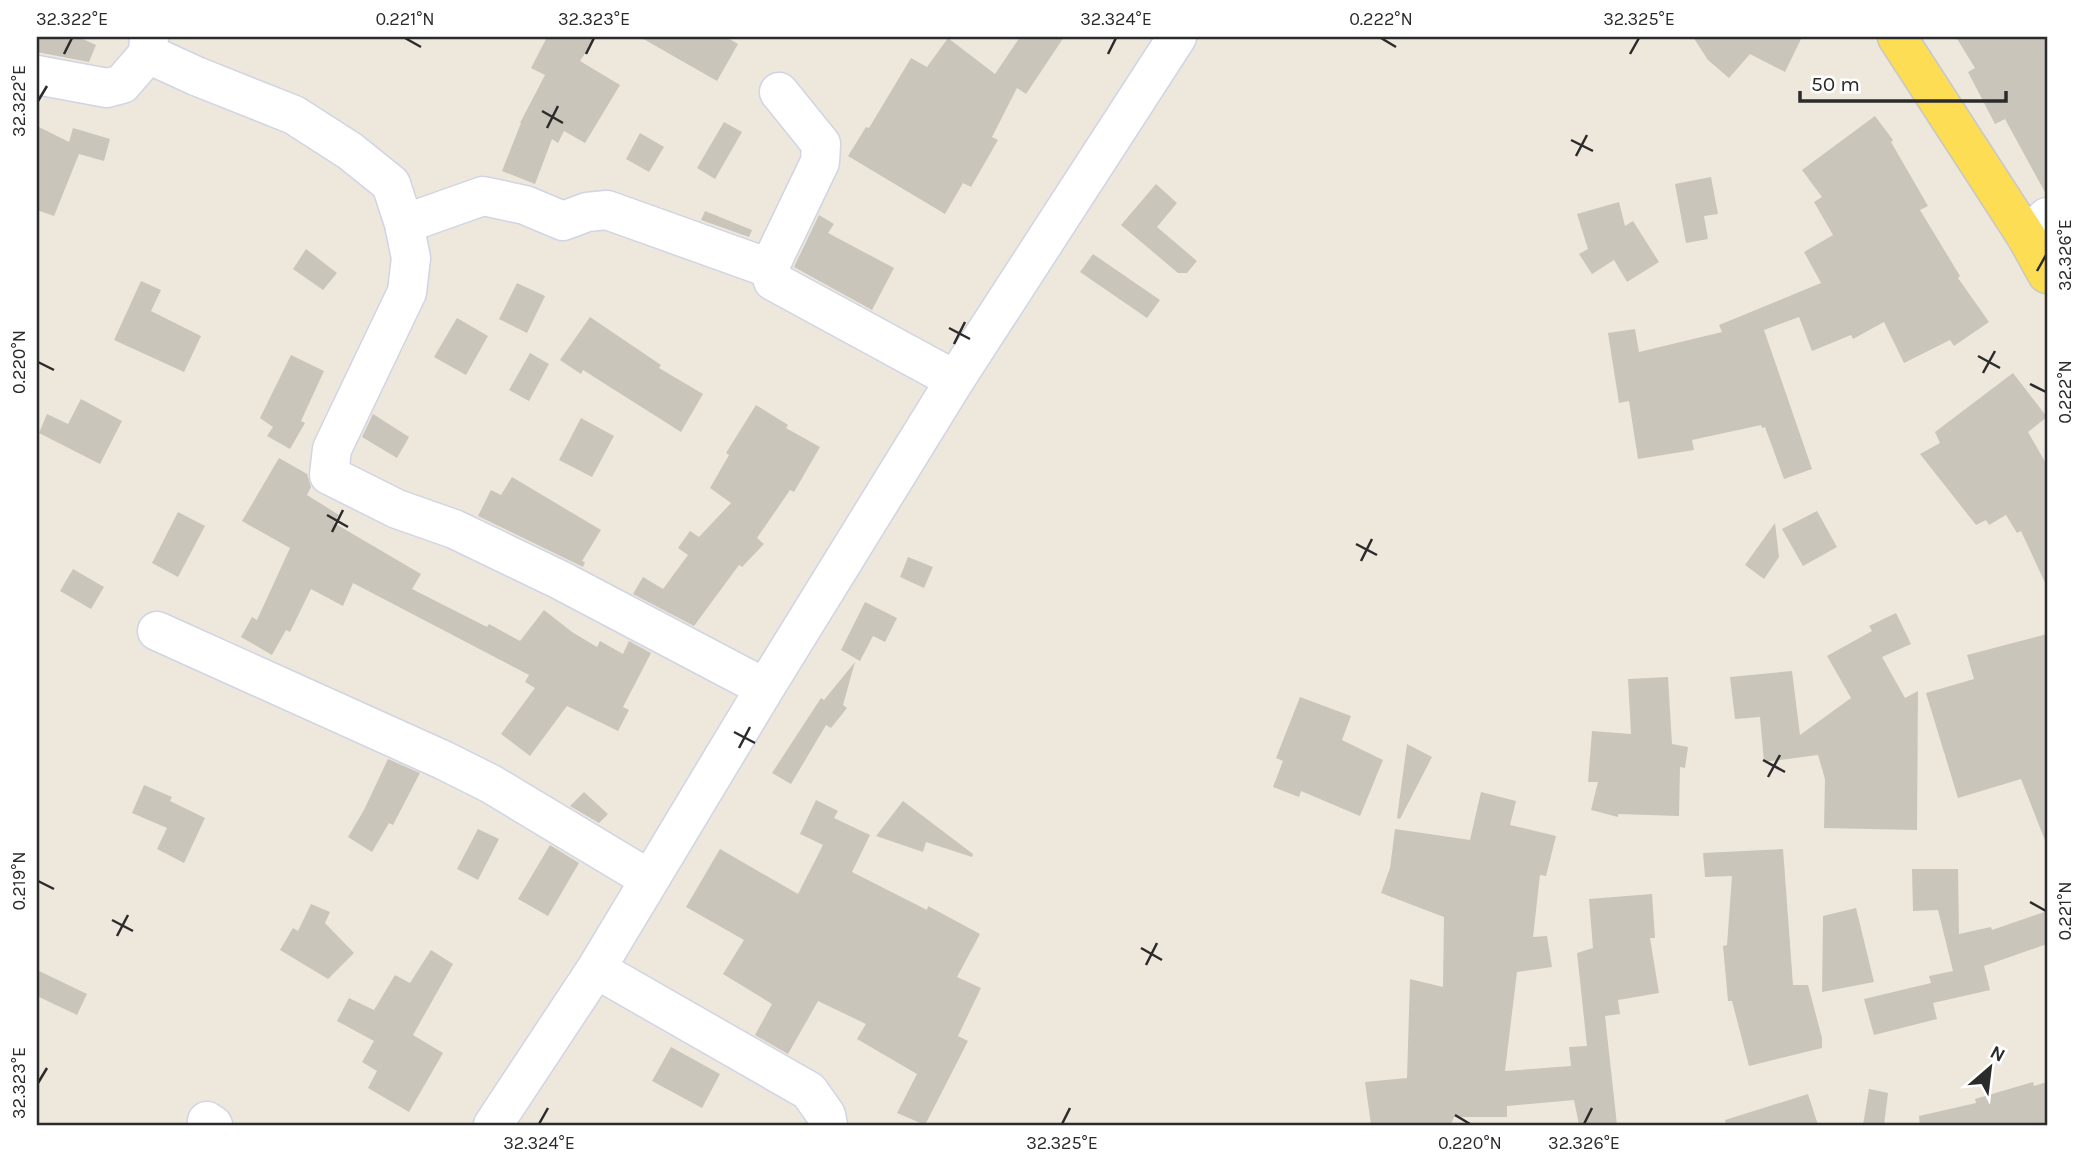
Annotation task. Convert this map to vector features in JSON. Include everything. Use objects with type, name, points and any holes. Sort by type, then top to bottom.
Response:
[{"type":"main road","points":[[1897,37],[2037,226],[2047,274]]},
{"type":"street","points":[[493,1125],[596,969],[955,380],[1177,37]]},
{"type":"street","points":[[37,75],[107,88],[122,84],[149,46],[196,76],[294,115],[327,135],[391,184],[404,224],[411,258],[407,292],[332,449],[329,475],[397,509],[454,529],[548,574],[765,688]]},
{"type":"street","points":[[779,92],[821,144],[820,162],[769,268],[773,281],[955,380]]},
{"type":"street","points":[[404,224],[483,195],[525,205],[563,221],[587,212],[607,210],[769,268]]},
{"type":"street","points":[[157,631],[491,784],[649,879]]},
{"type":"street","points":[[596,969],[808,1091],[826,1115],[828,1125]]},
{"type":"building","points":[[37,37],[78,37],[96,45],[89,62],[37,52]]},
{"type":"building","points":[[547,37],[596,37],[580,61],[620,85],[585,143],[564,131],[558,143],[552,139],[535,184],[502,171],[520,123],[545,75],[531,68]]},
{"type":"building","points":[[640,37],[726,37],[738,44],[717,81]]},
{"type":"building","points":[[1020,37],[1064,37],[1026,94],[1017,88],[992,137],[998,140],[971,187],[963,183],[945,214],[848,156],[866,127],[869,128],[911,58],[927,67],[948,38],[995,74]]},
{"type":"building","points":[[1693,37],[1802,37],[1785,72],[1750,54],[1729,78],[1708,60]]},
{"type":"building","points":[[1956,37],[2047,37],[2047,196],[2005,119],[1995,124],[1968,72],[1975,68]]},
{"type":"building","points":[[1875,116],[1893,140],[1891,142],[1928,206],[1920,210],[1960,276],[1958,278],[1989,322],[1954,346],[1950,340],[1904,363],[1884,322],[1853,339],[1851,335],[1812,351],[1799,317],[1764,330],[1812,469],[1784,479],[1765,427],[1762,428],[1761,425],[1692,440],[1694,450],[1638,459],[1629,401],[1619,403],[1608,333],[1635,329],[1639,352],[1722,332],[1719,325],[1821,283],[1804,252],[1833,235],[1814,202],[1822,197],[1802,170]]},
{"type":"building","points":[[724,122],[742,132],[715,179],[697,168]]},
{"type":"building","points":[[37,126],[69,142],[73,128],[110,139],[104,161],[79,154],[54,216],[37,210]]},
{"type":"building","points":[[640,133],[664,147],[649,172],[626,159]]},
{"type":"building","points":[[1711,177],[1718,214],[1704,216],[1708,239],[1686,243],[1675,184]]},
{"type":"building","points":[[1156,184],[1177,203],[1157,227],[1197,261],[1187,273],[1178,273],[1121,225]]},
{"type":"building","points":[[1619,202],[1625,226],[1633,221],[1659,262],[1627,282],[1614,260],[1592,274],[1579,254],[1588,249],[1577,214]]},
{"type":"building","points":[[705,211],[752,230],[749,237],[701,220]]},
{"type":"building","points":[[819,215],[834,224],[828,233],[894,268],[872,310],[794,267]]},
{"type":"building","points":[[306,249],[337,273],[323,290],[293,269]]},
{"type":"building","points":[[1093,254],[1160,300],[1147,318],[1080,272]]},
{"type":"building","points":[[141,281],[161,290],[151,311],[201,336],[184,372],[114,340]]},
{"type":"building","points":[[517,283],[545,296],[527,333],[499,319]]},
{"type":"building","points":[[590,317],[661,365],[659,368],[703,394],[681,432],[583,370],[581,374],[560,360]]},
{"type":"building","points":[[457,318],[488,336],[466,375],[434,357]]},
{"type":"building","points":[[530,353],[549,364],[529,401],[509,390]]},
{"type":"building","points":[[291,355],[324,371],[301,421],[305,423],[290,449],[267,436],[273,427],[260,418]]},
{"type":"building","points":[[2013,373],[2047,417],[2028,432],[2047,465],[2047,587],[2021,531],[2017,533],[2006,515],[1989,525],[1986,520],[1976,525],[1920,454],[1940,443],[1935,432]]},
{"type":"building","points":[[81,399],[122,421],[100,464],[39,433],[47,414],[68,424]]},
{"type":"building","points":[[756,405],[788,425],[786,428],[820,447],[794,492],[790,490],[757,538],[764,544],[742,567],[739,565],[694,626],[633,594],[643,577],[663,589],[688,555],[678,548],[690,531],[699,537],[731,503],[710,488],[729,455],[726,453]]},
{"type":"building","points":[[373,414],[409,437],[397,458],[362,437]]},
{"type":"building","points":[[581,418],[614,436],[592,477],[559,460]]},
{"type":"building","points":[[279,458],[307,474],[311,487],[307,495],[339,515],[334,523],[421,574],[412,589],[520,641],[544,610],[597,647],[600,641],[623,654],[629,641],[651,653],[623,707],[629,710],[618,731],[567,706],[530,756],[501,734],[535,688],[525,682],[529,675],[353,583],[343,606],[311,589],[290,632],[286,630],[272,655],[241,637],[252,617],[257,620],[290,548],[242,521]]},
{"type":"building","points":[[512,477],[601,530],[582,561],[585,562],[583,567],[478,516],[491,490],[501,495]]},
{"type":"building","points":[[1817,511],[1837,547],[1803,566],[1782,529]]},
{"type":"building","points":[[178,512],[205,526],[178,577],[152,563]]},
{"type":"building","points":[[1775,523],[1779,557],[1764,579],[1745,565]]},
{"type":"building","points":[[908,557],[933,567],[924,588],[900,577]]},
{"type":"building","points":[[73,569],[104,587],[91,609],[60,591]]},
{"type":"building","points":[[865,602],[897,618],[885,642],[873,636],[860,661],[841,650]]},
{"type":"building","points":[[1896,613],[1911,644],[1882,657],[1905,698],[1918,691],[1917,830],[1824,828],[1825,779],[1818,755],[1764,762],[1760,717],[1735,719],[1730,677],[1792,671],[1800,735],[1851,698],[1827,656],[1872,631],[1869,626]]},
{"type":"building","points":[[2047,634],[2046,843],[2021,779],[1958,798],[1926,693],[1974,679],[1967,655]]},
{"type":"building","points":[[855,662],[843,705],[847,708],[831,728],[826,725],[791,784],[772,773],[821,698],[824,700]]},
{"type":"building","points":[[1668,677],[1672,744],[1688,747],[1685,768],[1680,767],[1679,816],[1618,814],[1618,817],[1591,810],[1598,782],[1588,782],[1592,731],[1631,734],[1628,679]]},
{"type":"building","points":[[1300,697],[1351,716],[1342,740],[1383,760],[1360,816],[1301,791],[1299,797],[1273,787],[1283,761],[1276,758]]},
{"type":"building","points":[[1407,744],[1432,757],[1400,819],[1397,818]]},
{"type":"building","points":[[388,759],[420,773],[393,825],[389,823],[372,852],[348,837]]},
{"type":"building","points":[[144,785],[172,797],[170,801],[205,818],[184,863],[157,849],[167,828],[132,813]]},
{"type":"building","points":[[584,792],[608,814],[599,823],[570,806]]},
{"type":"building","points":[[1481,792],[1516,801],[1510,825],[1556,836],[1546,876],[1540,875],[1533,937],[1547,936],[1552,967],[1517,972],[1505,1071],[1571,1066],[1569,1047],[1587,1046],[1577,953],[1593,948],[1589,899],[1652,894],[1655,938],[1650,938],[1659,993],[1618,1000],[1620,1014],[1605,1016],[1617,1125],[1579,1125],[1574,1100],[1507,1106],[1507,1117],[1454,1117],[1451,1125],[1371,1125],[1365,1082],[1407,1078],[1410,979],[1443,987],[1444,917],[1381,893],[1390,868],[1395,829],[1470,840]]},
{"type":"building","points":[[816,800],[838,811],[834,818],[870,835],[852,872],[927,910],[928,906],[980,934],[957,977],[981,988],[958,1036],[968,1041],[925,1125],[897,1113],[917,1074],[857,1039],[866,1024],[818,1001],[788,1054],[755,1035],[772,1004],[723,974],[744,940],[686,907],[720,849],[798,894],[823,845],[800,834]]},
{"type":"building","points":[[903,801],[973,854],[972,857],[926,842],[923,852],[876,836]]},
{"type":"building","points":[[478,829],[499,839],[478,880],[457,869]]},
{"type":"building","points":[[550,845],[579,863],[548,916],[518,899]]},
{"type":"building","points":[[1783,849],[1793,985],[1808,985],[1822,1038],[1822,1048],[1749,1066],[1732,1001],[1728,1001],[1723,946],[1727,945],[1732,876],[1705,877],[1703,853]]},
{"type":"building","points":[[1912,869],[1958,869],[1959,934],[1991,927],[1992,930],[2047,911],[2047,944],[1984,966],[1990,990],[1933,1003],[1937,1019],[1874,1035],[1864,999],[1931,983],[1929,976],[1953,971],[1938,910],[1913,911]]},
{"type":"building","points":[[311,904],[330,912],[325,923],[354,953],[328,979],[280,950],[293,928],[298,931]]},
{"type":"building","points":[[1856,908],[1874,982],[1822,992],[1823,916]]},
{"type":"building","points":[[431,950],[453,964],[413,1035],[443,1053],[409,1112],[368,1088],[377,1071],[362,1062],[374,1041],[337,1021],[349,998],[374,1010],[395,975],[410,983]]},
{"type":"building","points":[[37,970],[87,994],[77,1015],[37,996]]},
{"type":"building","points":[[671,1047],[720,1074],[702,1108],[652,1081]]},
{"type":"building","points":[[2033,1082],[2034,1086],[2047,1082],[2047,1125],[1920,1125],[1919,1116],[1976,1103],[1975,1099]]},
{"type":"building","points":[[1869,1089],[1888,1093],[1884,1125],[1863,1125]]},
{"type":"building","points":[[1808,1094],[1818,1125],[1726,1125],[1725,1120]]}]
